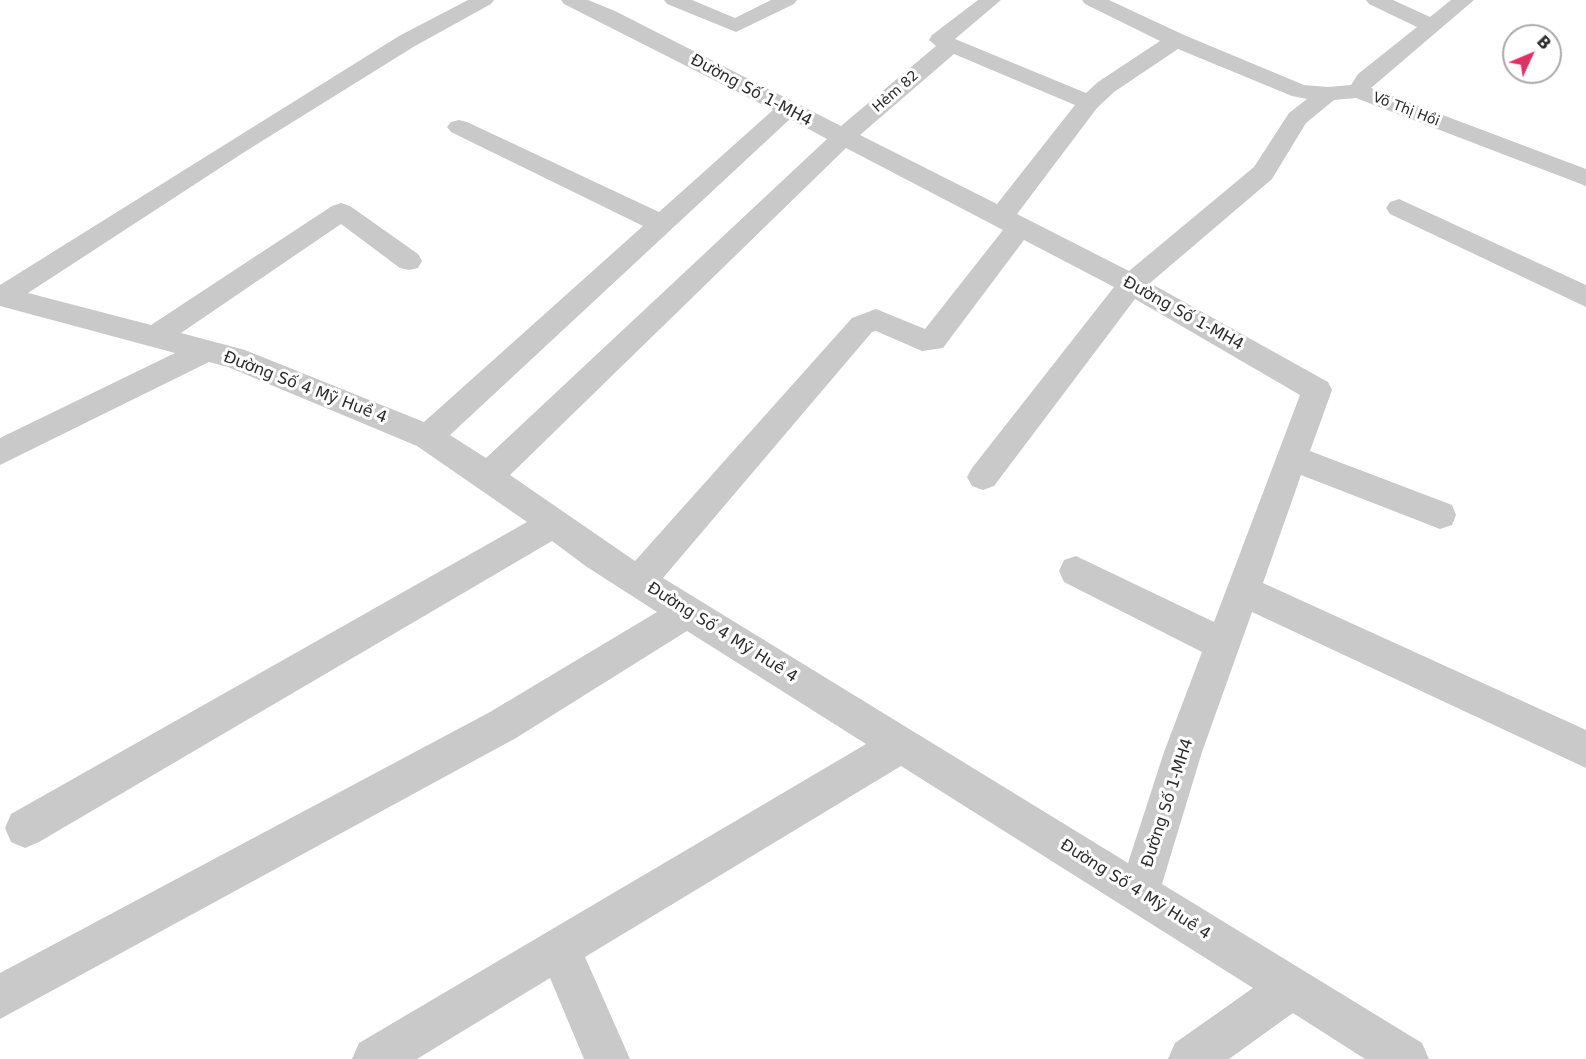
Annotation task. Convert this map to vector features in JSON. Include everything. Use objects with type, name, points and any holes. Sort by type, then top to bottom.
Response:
[{"type":"street","points":[[7,303],[237,146],[397,47],[484,0]]},
{"type":"street","name":"Đường Số 1-MH4","points":[[571,0],[607,16],[1131,284],[1317,390],[1183,752],[1139,893]]},
{"type":"street","points":[[674,0],[736,26],[787,0]]},
{"type":"street","points":[[991,0],[940,40],[1089,103]]},
{"type":"street","name":"Võ Thị Hồi","points":[[1092,0],[1176,40],[1300,91],[1328,94],[1358,91],[1586,178]]},
{"type":"street","points":[[1376,0],[1432,26]]},
{"type":"street","points":[[1358,91],[1366,79],[1464,0]]},
{"type":"street","points":[[639,581],[862,325],[876,319],[922,340],[933,340],[1089,103],[1106,87],[1176,40]]},
{"type":"street","name":"Hẻm 82","points":[[488,476],[842,138],[950,46]]},
{"type":"street","points":[[983,477],[1131,284],[1263,173],[1297,118],[1328,94]]},
{"type":"street","points":[[428,437],[787,110]]},
{"type":"street","points":[[459,127],[661,224]]},
{"type":"street","points":[[1399,208],[1586,297]]},
{"type":"street","points":[[154,337],[341,212],[409,261]]},
{"type":"street","name":"Đường Số 4 Mỹ Huề 4","points":[[7,303],[235,358],[428,437],[488,476],[553,524],[687,612],[1406,1059]]},
{"type":"street","points":[[0,452],[205,351]]},
{"type":"street","points":[[1293,458],[1440,515]]},
{"type":"street","points":[[25,828],[553,524]]},
{"type":"street","points":[[1076,571],[1224,645]]},
{"type":"street","points":[[1244,591],[1586,749]]},
{"type":"street","points":[[0,997],[503,725],[687,612]]},
{"type":"street","points":[[375,1059],[901,744]]},
{"type":"street","points":[[559,949],[607,1059]]},
{"type":"street","points":[[1191,1059],[1292,988]]}]
